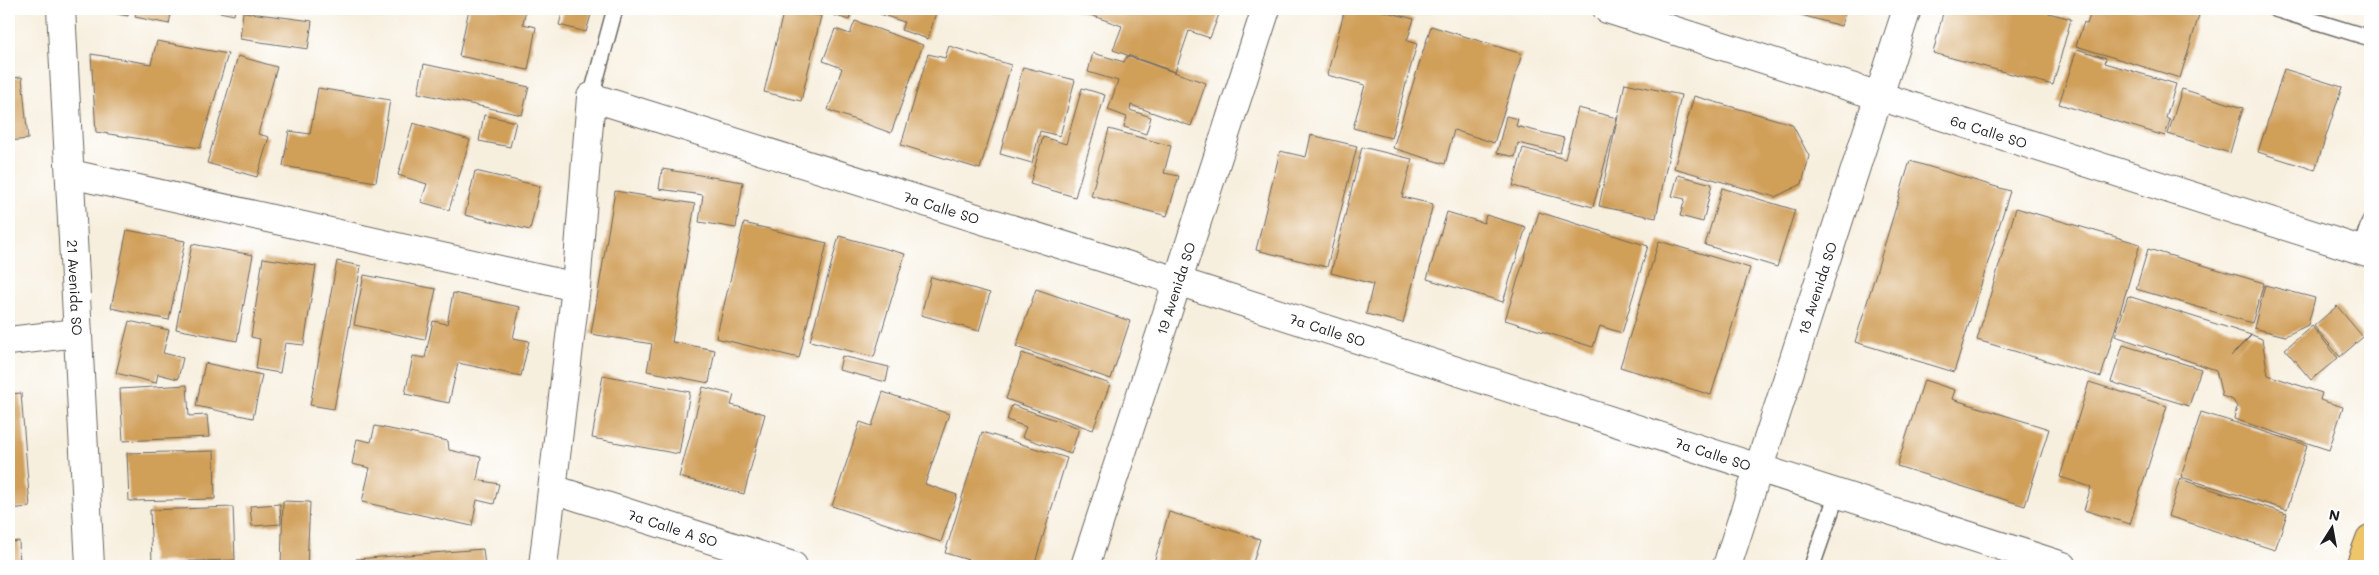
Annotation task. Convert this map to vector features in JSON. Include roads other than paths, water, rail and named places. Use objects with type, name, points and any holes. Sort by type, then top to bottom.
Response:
[{"type":"highway","points":[[2360,566],[2370,539]]},
{"type":"street","name":"21 Avenida SO","points":[[61,9],[90,566]]},
{"type":"street","name":"19 Avenida SO","points":[[1085,566],[1266,9]]},
{"type":"street","name":"6a Calle SO","points":[[1607,9],[1879,94],[2365,251]]},
{"type":"street","name":"18 Avenida SO","points":[[1727,566],[1907,9]]},
{"type":"street","points":[[543,566],[576,288],[591,97]]},
{"type":"street","name":"7a Calle SO","points":[[591,97],[1178,281],[2063,566]]},
{"type":"street","points":[[71,174],[576,288]]},
{"type":"street","points":[[9,341],[77,333]]},
{"type":"street","name":"7a Calle A SO","points":[[553,489],[793,566]]},
{"type":"lane","points":[[591,97],[616,9]]},
{"type":"lane","points":[[2274,9],[2370,38]]},
{"type":"lane","points":[[2365,251],[2370,221]]},
{"type":"lane","points":[[1812,566],[1837,494]]}]
